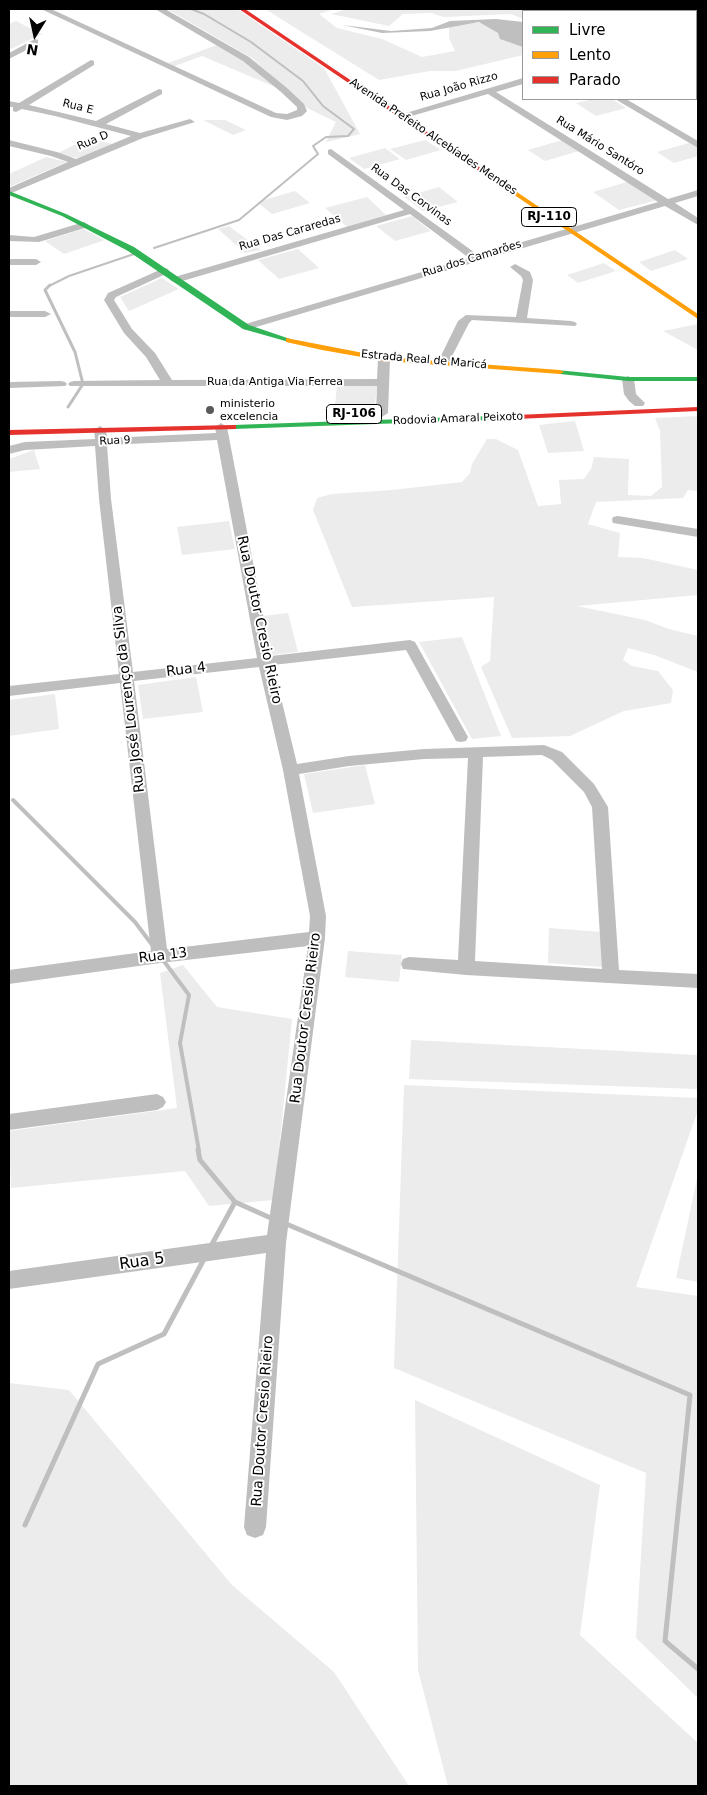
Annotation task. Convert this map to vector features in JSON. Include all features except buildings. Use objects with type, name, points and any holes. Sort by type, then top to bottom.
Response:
[{"type":"main road","name":"Avenida Prefeito Alcebíades Mendes","points":[[242,9],[405,114]]},
{"type":"main road","name":"Avenida Prefeito Alcebíades Mendes","points":[[253,9],[574,229],[698,317]]},
{"type":"main road","name":"Estrada Real de Maricá","points":[[9,192],[84,224],[131,249],[246,326],[298,342],[384,359],[545,370],[628,379],[698,379]]},
{"type":"main road","name":"Avenida Prefeito Alcebíades Mendes","points":[[574,229],[698,309]]},
{"type":"main road","name":"Rodovia Amaral Peixoto","points":[[9,424],[382,413],[627,399]]},
{"type":"main road","points":[[639,403],[698,401]]},
{"type":"main road","name":"Rodovia Amaral Peixoto","points":[[222,432],[698,409]]},
{"type":"main road","points":[[9,433],[100,436]]},
{"type":"street","points":[[45,9],[274,115],[287,117],[299,114],[302,111],[301,106],[246,58],[159,9]]},
{"type":"street","points":[[9,56],[35,42]]},
{"type":"street","points":[[9,113],[91,62]]},
{"type":"street","name":"Rua João Rizzo","points":[[405,114],[522,81]]},
{"type":"street","name":"Rua Mário Santóro","points":[[489,91],[698,222]]},
{"type":"street","points":[[98,124],[159,92]]},
{"type":"street","points":[[622,100],[698,144]]},
{"type":"street","name":"Rua E","points":[[9,104],[98,124],[140,136]]},
{"type":"street","name":"Rua D","points":[[9,192],[75,162],[140,136],[190,122]]},
{"type":"street","points":[[9,143],[54,154],[75,162]]},
{"type":"street","name":"Rua Das Corvinas","points":[[331,152],[476,258]]},
{"type":"street","name":"Rua dos Camarões","points":[[246,326],[698,193]]},
{"type":"street","name":"Rua Das Cararedas","points":[[175,280],[411,211]]},
{"type":"street","points":[[9,238],[30,241],[84,224]]},
{"type":"street","points":[[9,262],[36,262]]},
{"type":"street","points":[[515,267],[526,274],[528,280],[521,320]]},
{"type":"street","points":[[164,271],[112,294],[109,300],[128,331],[151,355],[168,383]]},
{"type":"street","points":[[9,314],[46,314]]},
{"type":"street","points":[[444,362],[467,318],[571,324]]},
{"type":"street","points":[[382,413],[384,359]]},
{"type":"street","points":[[628,379],[627,399],[633,399],[639,403]]},
{"type":"street","name":"Rua da Antiga Via Ferrea","points":[[74,384],[383,382]]},
{"type":"street","points":[[9,385],[61,384]]},
{"type":"street","name":"Rua 9","points":[[9,450],[25,446],[100,436],[222,432]]},
{"type":"street","name":"Rua Doutor Cresio Rieiro","points":[[222,432],[266,661],[291,770],[318,916],[317,938],[278,1228],[255,1527]]},
{"type":"street","name":"Rua José Lourenço da Silva","points":[[100,436],[105,499],[160,956]]},
{"type":"street","points":[[618,520],[698,533]]},
{"type":"street","name":"Rua 4","points":[[9,691],[410,645],[461,737]]},
{"type":"street","points":[[291,770],[381,757],[544,750],[557,756],[565,762],[596,797],[600,807],[611,974]]},
{"type":"street","points":[[466,968],[476,752]]},
{"type":"street","name":"Rua 13","points":[[9,977],[160,956],[317,938]]},
{"type":"street","points":[[410,964],[611,974],[698,981]]},
{"type":"street","points":[[9,1122],[157,1102]]},
{"type":"street","name":"Rua 5","points":[[9,1280],[278,1228]]},
{"type":"shaded area","points":[[167,9],[237,9],[324,68],[360,134],[326,142],[336,122],[307,108],[252,58]]},
{"type":"shaded area","points":[[265,9],[334,9],[319,14],[337,28],[382,39],[422,57],[455,51],[449,38],[449,25],[496,21],[522,24],[522,55],[456,71],[430,71],[379,80]]},
{"type":"shaded area","points":[[347,9],[634,9],[522,10],[522,19],[511,14],[444,17],[431,13],[403,14],[389,26],[331,14]]},
{"type":"shaded area","points":[[496,19],[522,22],[522,47],[500,39],[498,33],[479,22],[430,31],[382,33],[342,25],[391,31],[432,28],[450,21]]},
{"type":"shaded area","points":[[16,21],[42,34],[9,50],[9,24]]},
{"type":"shaded area","points":[[217,45],[242,59],[275,87],[202,56],[175,66],[168,63]]},
{"type":"shaded area","points":[[590,100],[614,100],[626,108],[596,116],[576,103]]},
{"type":"shaded area","points":[[203,120],[225,120],[246,130],[233,135]]},
{"type":"shaded area","points":[[88,138],[113,144],[78,158],[56,154]]},
{"type":"shaded area","points":[[425,140],[441,150],[406,160],[390,149]]},
{"type":"shaded area","points":[[562,140],[579,151],[545,161],[528,150]]},
{"type":"shaded area","points":[[689,143],[698,148],[698,156],[674,163],[657,152]]},
{"type":"shaded area","points":[[385,148],[400,159],[364,169],[349,158]]},
{"type":"shaded area","points":[[46,157],[67,162],[9,187],[9,174]]},
{"type":"shaded area","points":[[627,182],[658,200],[619,210],[593,192]]},
{"type":"shaded area","points":[[439,187],[458,202],[423,211],[404,197]]},
{"type":"shaded area","points":[[295,191],[310,203],[272,214],[257,202]]},
{"type":"shaded area","points":[[367,197],[386,215],[347,227],[325,208]]},
{"type":"shaded area","points":[[412,216],[431,231],[395,241],[376,226]]},
{"type":"shaded area","points":[[229,226],[261,250],[245,253],[218,229]]},
{"type":"shaded area","points":[[83,229],[105,240],[64,254],[45,241]]},
{"type":"shaded area","points":[[298,249],[319,268],[279,279],[258,260]]},
{"type":"shaded area","points":[[675,250],[688,259],[651,271],[639,262]]},
{"type":"shaded area","points":[[604,263],[616,271],[578,283],[567,275]]},
{"type":"shaded area","points":[[162,278],[179,289],[129,311],[120,297]]},
{"type":"shaded area","points":[[698,324],[698,350],[663,331]]},
{"type":"shaded area","points":[[337,385],[377,385],[375,405],[335,406]]},
{"type":"shaded area","points":[[698,416],[698,491],[688,490],[683,498],[596,502],[588,524],[620,533],[618,557],[643,558],[698,570],[698,595],[577,606],[645,620],[669,629],[698,636],[698,672],[654,655],[628,648],[623,660],[632,666],[658,671],[673,690],[671,703],[624,711],[570,736],[512,738],[481,667],[490,661],[494,597],[352,607],[313,510],[317,498],[332,494],[392,490],[462,482],[470,473],[472,464],[487,439],[496,439],[518,450],[538,506],[561,504],[559,480],[584,479],[591,469],[594,457],[629,459],[628,495],[651,496],[662,487],[660,431],[655,418]]},
{"type":"shaded area","points":[[575,421],[584,451],[548,453],[539,425]]},
{"type":"shaded area","points":[[34,450],[40,469],[9,472],[9,459]]},
{"type":"shaded area","points":[[229,521],[235,549],[182,555],[177,527]]},
{"type":"shaded area","points":[[288,613],[298,652],[272,655],[263,616]]},
{"type":"shaded area","points":[[462,637],[501,736],[472,739],[419,642]]},
{"type":"shaded area","points":[[196,677],[203,712],[143,719],[138,685]]},
{"type":"shaded area","points":[[55,694],[59,729],[9,736],[9,700]]},
{"type":"shaded area","points":[[365,765],[375,804],[313,813],[304,774]]},
{"type":"shaded area","points":[[549,928],[602,932],[603,967],[548,963]]},
{"type":"shaded area","points":[[348,951],[402,955],[399,982],[345,977]]},
{"type":"shaded area","points":[[183,965],[217,1007],[292,1019],[274,1200],[209,1206],[185,1171],[11,1188],[9,1131],[177,1108],[160,973]]},
{"type":"shaded area","points":[[411,1040],[698,1055],[698,1089],[409,1079]]},
{"type":"shaded area","points":[[404,1085],[698,1098],[698,1110],[636,1287],[698,1296],[698,1698],[636,1638],[646,1473],[394,1368]]},
{"type":"shaded area","points":[[698,1174],[698,1282],[676,1278]]},
{"type":"shaded area","points":[[9,1383],[69,1390],[232,1585],[334,1672],[409,1786],[9,1786]]},
{"type":"shaded area","points":[[415,1400],[600,1485],[580,1635],[698,1743],[698,1786],[448,1786],[418,1670]]},
{"type":"waterway","points":[[154,248],[239,220],[318,154],[313,146],[326,137],[348,136],[354,129],[323,106],[303,81],[251,42],[204,14],[191,9]]},
{"type":"waterway","points":[[49,286],[69,276],[134,254]]},
{"type":"waterway","points":[[49,286],[45,290],[75,352],[83,384],[68,407]]},
{"type":"waterway","points":[[13,800],[135,922],[153,946]]},
{"type":"waterway","points":[[163,960],[189,995],[180,1043],[199,1151]]},
{"type":"waterway","points":[[198,1150],[200,1160],[235,1202]]},
{"type":"waterway","points":[[211,1246],[235,1202]]},
{"type":"waterway","points":[[235,1202],[273,1219]]},
{"type":"waterway","points":[[284,1223],[690,1395],[665,1641],[698,1669]]},
{"type":"waterway","points":[[25,1525],[98,1364],[164,1334],[204,1259]]},
{"type":"traffic: fast","points":[[9,193],[64,215],[131,249],[246,327],[289,340]]},
{"type":"traffic: fast","points":[[560,372],[628,379],[698,379]]},
{"type":"traffic: fast","points":[[233,427],[516,417]]},
{"type":"traffic: slow","points":[[506,187],[698,317]]},
{"type":"traffic: slow","points":[[289,340],[384,359],[560,372]]},
{"type":"traffic: jam","points":[[242,9],[506,187]]},
{"type":"traffic: jam","points":[[516,417],[698,409]]},
{"type":"traffic: jam","points":[[9,433],[233,427]]},
{"type":"place","name":"ministerio excelencia","points":[[210,410]]}]
